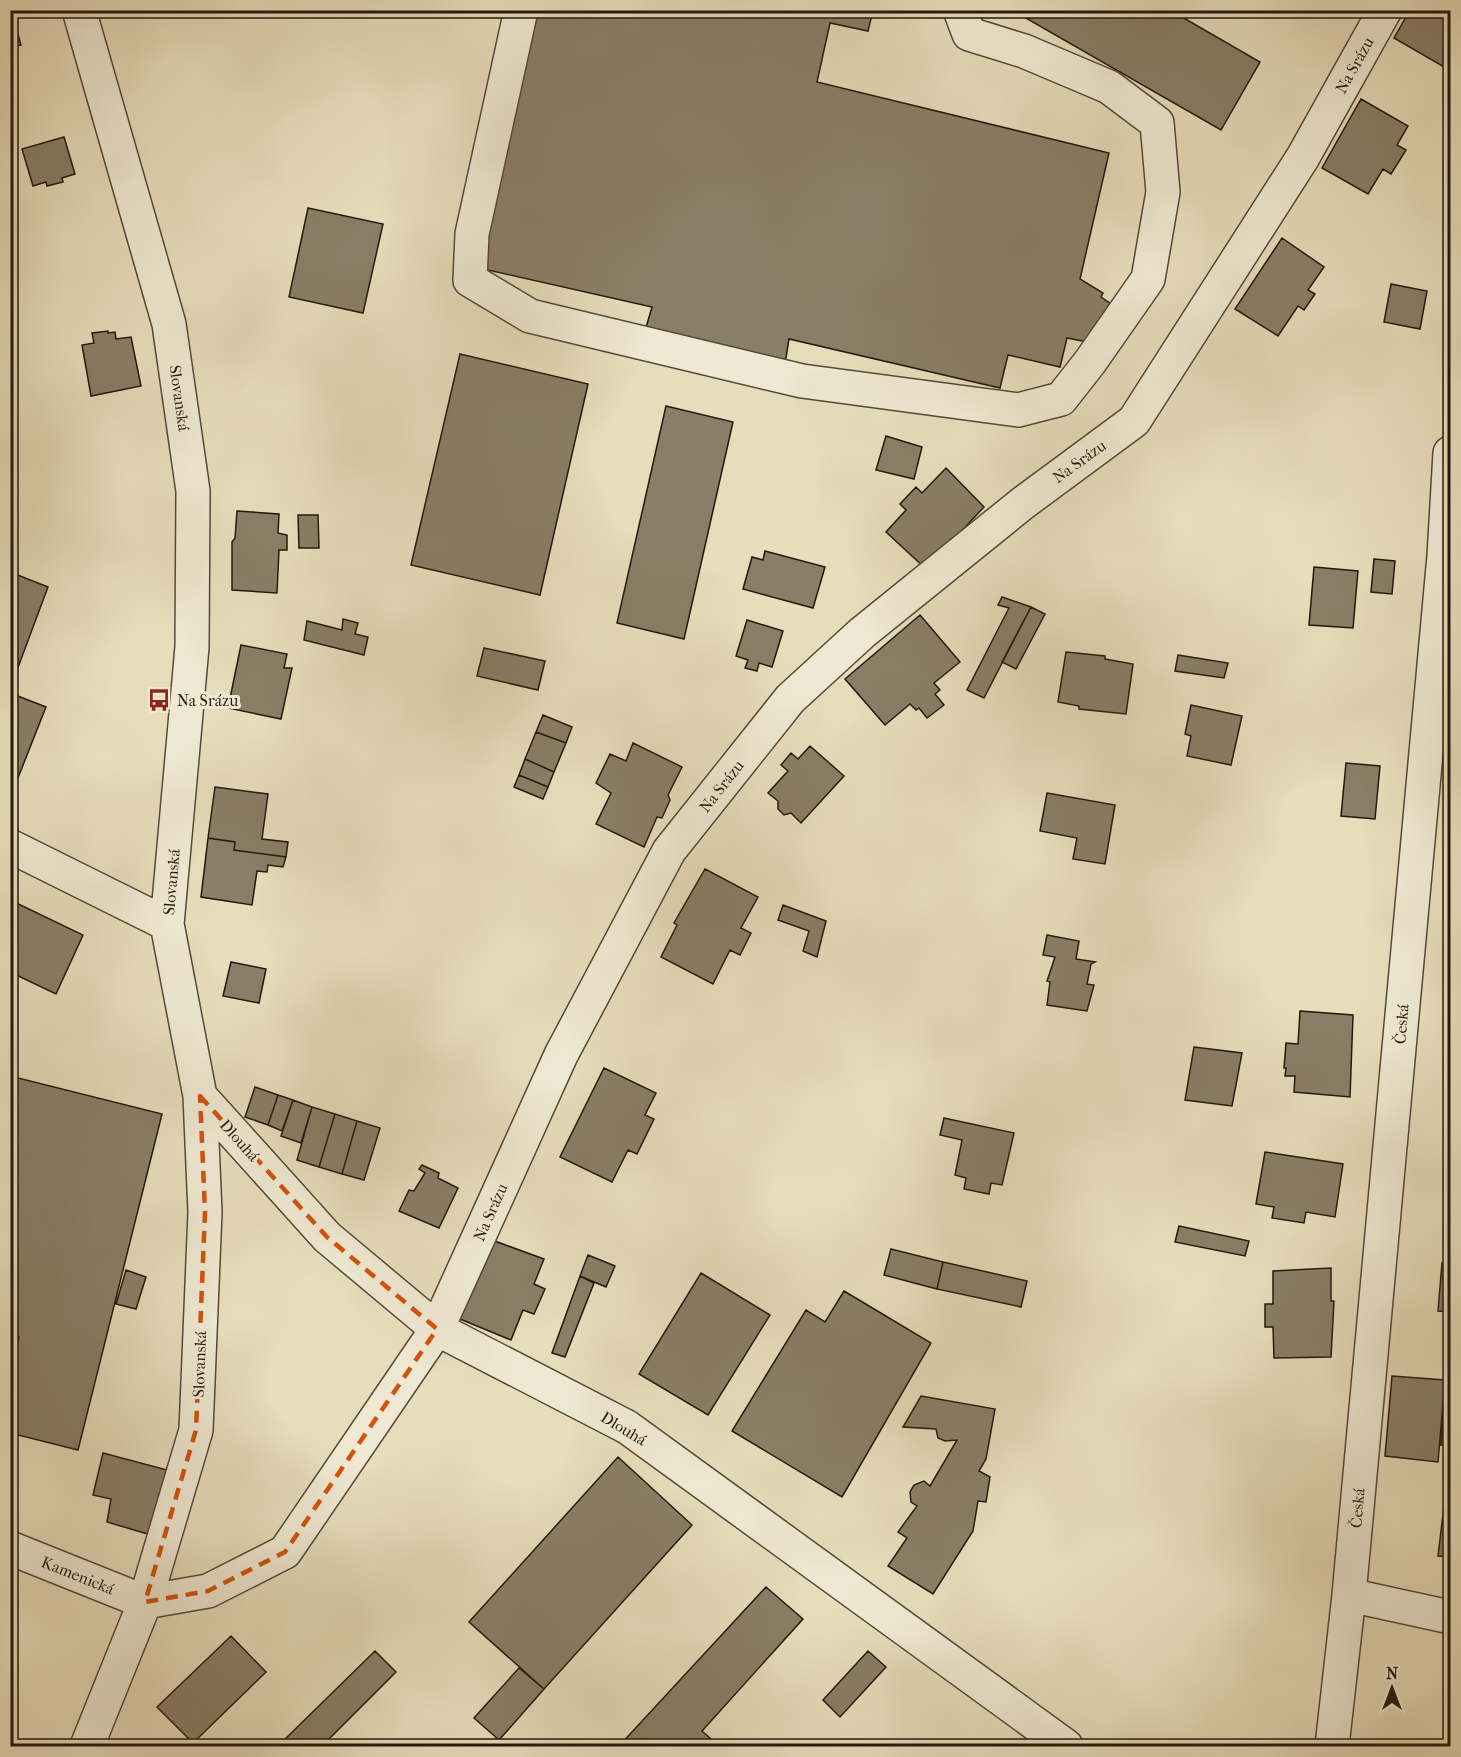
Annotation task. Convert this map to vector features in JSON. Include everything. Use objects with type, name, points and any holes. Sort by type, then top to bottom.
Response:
[{"type":"street","name":"Slovanská","points":[[79,10],[169,324],[193,491],[192,647],[167,924],[200,1096],[205,1212],[196,1430],[145,1602],[87,1746]]},
{"type":"street","points":[[521,10],[472,234],[470,280],[530,316],[802,381],[1018,410],[1061,399],[1148,279],[1163,192],[1157,123],[1109,87],[1024,51],[969,34],[960,10]]},
{"type":"street","name":"Na Srázu","points":[[145,1602],[208,1591],[285,1552],[437,1329],[561,1055],[669,852],[790,699],[862,633],[933,575],[1023,503],[1134,421],[1303,157],[1385,10]]},
{"type":"street","name":"Česká","points":[[1332,1746],[1349,1595],[1447,557],[1450,453]]},
{"type":"street","points":[[10,846],[167,924]]},
{"type":"street","name":"Dlouhá","points":[[200,1096],[327,1237],[437,1329],[627,1427],[1066,1746]]},
{"type":"street","name":"Kamenická","points":[[10,1548],[145,1602]]},
{"type":"street","points":[[1349,1595],[1450,1617]]},
{"type":"highlighted area","points":[[200,1096],[327,1237],[437,1329],[285,1552],[208,1591],[145,1602],[196,1430],[205,1212]]},
{"type":"building","points":[[538,10],[873,10],[868,31],[830,23],[817,82],[1109,153],[1080,279],[1103,293],[1101,297],[1120,310],[1097,344],[1067,338],[1060,367],[1008,355],[1000,388],[789,339],[785,364],[645,331],[652,307],[479,268]]},
{"type":"building","points":[[1012,10],[1170,10],[1260,62],[1221,130]]},
{"type":"building","points":[[1410,10],[1450,10],[1450,55],[1444,67],[1394,38]]},
{"type":"building","points":[[12,12],[21,45],[10,48],[10,13]]},
{"type":"building","points":[[1361,99],[1408,126],[1397,145],[1406,150],[1391,174],[1383,169],[1368,194],[1322,168]]},
{"type":"building","points":[[64,137],[75,174],[62,178],[63,182],[47,186],[46,182],[33,186],[22,149]]},
{"type":"building","points":[[308,208],[383,224],[363,313],[289,297]]},
{"type":"building","points":[[1282,238],[1324,267],[1308,290],[1315,294],[1304,310],[1298,306],[1278,336],[1235,309]]},
{"type":"building","points":[[1391,284],[1427,291],[1420,329],[1384,322]]},
{"type":"building","points":[[108,331],[108,333],[115,332],[116,339],[131,337],[141,386],[91,396],[82,345],[94,343],[92,333]]},
{"type":"building","points":[[460,354],[588,384],[540,595],[411,565]]},
{"type":"building","points":[[666,406],[733,422],[684,639],[617,623]]},
{"type":"building","points":[[886,436],[922,447],[914,479],[876,470]]},
{"type":"building","points":[[946,468],[984,507],[926,569],[886,532],[906,510],[900,504],[916,487],[922,493]]},
{"type":"building","points":[[237,511],[279,514],[278,533],[287,535],[287,550],[279,550],[277,593],[232,590],[232,542],[235,538]]},
{"type":"building","points":[[298,515],[318,515],[319,548],[299,548]]},
{"type":"building","points":[[765,551],[825,567],[813,608],[743,589],[752,557],[763,560]]},
{"type":"building","points":[[1374,559],[1395,561],[1392,594],[1371,592]]},
{"type":"building","points":[[1314,567],[1358,571],[1353,628],[1309,625]]},
{"type":"building","points":[[10,572],[48,587],[17,670],[10,667]]},
{"type":"building","points":[[1002,597],[1031,607],[984,698],[967,690],[1009,608],[998,605]]},
{"type":"building","points":[[1031,607],[1045,614],[1016,669],[1002,662]]},
{"type":"building","points":[[920,615],[960,662],[934,683],[940,690],[935,694],[944,705],[927,718],[919,708],[916,710],[910,704],[885,725],[845,679]]},
{"type":"building","points":[[343,619],[358,623],[355,634],[368,637],[364,655],[304,640],[307,621],[342,630]]},
{"type":"building","points":[[747,620],[783,631],[772,667],[759,663],[757,671],[745,668],[748,660],[736,656]]},
{"type":"building","points":[[241,645],[287,654],[284,668],[292,668],[281,719],[228,708]]},
{"type":"building","points":[[484,648],[545,661],[538,690],[477,676]]},
{"type":"building","points":[[1066,652],[1105,656],[1105,659],[1133,664],[1126,714],[1079,709],[1079,706],[1058,702]]},
{"type":"building","points":[[1178,655],[1228,663],[1224,678],[1175,671]]},
{"type":"building","points":[[10,693],[46,707],[10,798]]},
{"type":"building","points":[[1191,705],[1242,716],[1231,765],[1187,756],[1191,736],[1185,734]]},
{"type":"building","points":[[543,715],[572,727],[566,743],[536,732]]},
{"type":"building","points":[[536,732],[566,743],[554,772],[525,759]]},
{"type":"building","points":[[633,743],[682,767],[668,795],[670,800],[662,818],[657,817],[644,847],[596,824],[611,793],[596,783],[610,754],[626,761]]},
{"type":"building","points":[[810,746],[844,776],[801,823],[791,813],[784,815],[778,809],[778,801],[768,793],[788,771],[781,765],[791,753],[798,759]]},
{"type":"building","points":[[525,759],[554,772],[548,787],[519,775]]},
{"type":"building","points":[[1346,763],[1380,766],[1375,819],[1341,816]]},
{"type":"building","points":[[519,775],[548,787],[543,799],[514,787]]},
{"type":"building","points":[[215,787],[268,794],[262,839],[288,842],[286,857],[234,850],[235,842],[208,838]]},
{"type":"building","points":[[1047,793],[1115,805],[1105,864],[1073,859],[1077,838],[1040,831]]},
{"type":"building","points":[[208,838],[235,842],[234,850],[286,857],[283,867],[268,865],[267,872],[257,871],[252,905],[201,897]]},
{"type":"building","points":[[705,869],[758,897],[741,928],[751,933],[740,955],[730,950],[713,984],[661,957],[677,925],[674,923]]},
{"type":"building","points":[[10,900],[83,935],[56,994],[10,972]]},
{"type":"building","points":[[783,905],[826,921],[817,957],[803,951],[809,931],[778,920]]},
{"type":"building","points":[[1047,935],[1079,941],[1076,959],[1095,962],[1091,964],[1087,984],[1094,985],[1087,1011],[1047,1005],[1050,982],[1047,981],[1055,957],[1043,955]]},
{"type":"building","points":[[231,962],[266,969],[259,1003],[223,996]]},
{"type":"building","points":[[1300,1011],[1353,1015],[1350,1097],[1294,1092],[1295,1076],[1285,1076],[1286,1068],[1284,1068],[1286,1043],[1298,1044]]},
{"type":"building","points":[[1194,1047],[1242,1053],[1232,1106],[1185,1100]]},
{"type":"building","points":[[604,1068],[656,1093],[645,1115],[654,1119],[637,1154],[628,1150],[612,1182],[560,1157]]},
{"type":"building","points":[[10,1076],[162,1114],[78,1450],[10,1433],[10,1373],[19,1337],[10,1335]]},
{"type":"building","points":[[255,1087],[278,1095],[268,1125],[245,1117]]},
{"type":"building","points":[[278,1095],[293,1100],[282,1131],[268,1125]]},
{"type":"building","points":[[293,1100],[312,1107],[301,1143],[281,1136]]},
{"type":"building","points":[[312,1107],[335,1114],[319,1167],[297,1160]]},
{"type":"building","points":[[335,1114],[357,1121],[342,1174],[319,1167]]},
{"type":"building","points":[[944,1118],[1014,1133],[1002,1185],[991,1183],[989,1194],[964,1189],[966,1178],[955,1175],[962,1140],[940,1135]]},
{"type":"building","points":[[357,1121],[380,1128],[364,1180],[342,1174]]},
{"type":"building","points":[[1265,1152],[1343,1164],[1335,1217],[1306,1212],[1304,1223],[1272,1218],[1274,1207],[1256,1204]]},
{"type":"building","points":[[422,1165],[439,1173],[438,1178],[458,1188],[439,1228],[399,1211],[409,1190],[414,1191],[425,1173],[419,1169]]},
{"type":"building","points":[[1179,1226],[1249,1241],[1245,1256],[1175,1242]]},
{"type":"building","points":[[492,1240],[544,1259],[534,1284],[545,1289],[534,1314],[523,1310],[511,1340],[460,1319]]},
{"type":"building","points":[[891,1249],[943,1262],[937,1289],[884,1275]]},
{"type":"building","points":[[588,1255],[615,1266],[606,1287],[580,1276]]},
{"type":"building","points":[[943,1262],[1027,1281],[1021,1307],[937,1289]]},
{"type":"building","points":[[1442,1263],[1450,1264],[1450,1312],[1438,1311]]},
{"type":"building","points":[[1331,1268],[1331,1301],[1334,1301],[1331,1357],[1274,1358],[1273,1327],[1265,1327],[1265,1304],[1273,1304],[1273,1271]]},
{"type":"building","points":[[126,1270],[146,1277],[136,1309],[116,1304]]},
{"type":"building","points":[[701,1273],[770,1315],[708,1415],[639,1374]]},
{"type":"building","points":[[580,1276],[594,1283],[565,1357],[552,1353]]},
{"type":"building","points":[[844,1291],[931,1343],[842,1497],[732,1431],[806,1310],[825,1322]]},
{"type":"building","points":[[1392,1376],[1445,1380],[1438,1462],[1385,1456]]},
{"type":"building","points":[[921,1396],[995,1409],[986,1459],[979,1471],[990,1477],[986,1502],[978,1501],[973,1531],[933,1594],[888,1566],[907,1538],[898,1532],[917,1506],[911,1502],[910,1492],[914,1485],[924,1481],[930,1486],[957,1440],[945,1441],[938,1438],[936,1429],[903,1427]]},
{"type":"building","points":[[1444,1408],[1450,1409],[1450,1446],[1441,1445]]},
{"type":"building","points":[[103,1453],[167,1470],[151,1535],[107,1522],[111,1499],[93,1495]]},
{"type":"building","points":[[618,1457],[692,1525],[544,1689],[469,1622]]},
{"type":"building","points":[[1444,1506],[1450,1507],[1450,1557],[1438,1556]]},
{"type":"building","points":[[766,1587],[803,1619],[702,1731],[719,1746],[619,1746]]},
{"type":"building","points":[[231,1636],[266,1672],[193,1743],[157,1707]]},
{"type":"building","points":[[375,1651],[396,1672],[322,1746],[278,1746]]},
{"type":"building","points":[[868,1651],[886,1667],[840,1717],[823,1700]]},
{"type":"building","points":[[519,1668],[544,1689],[499,1740],[474,1718]]},
{"type":"place","name":"Na Srázu","points":[[159,700]]}]
